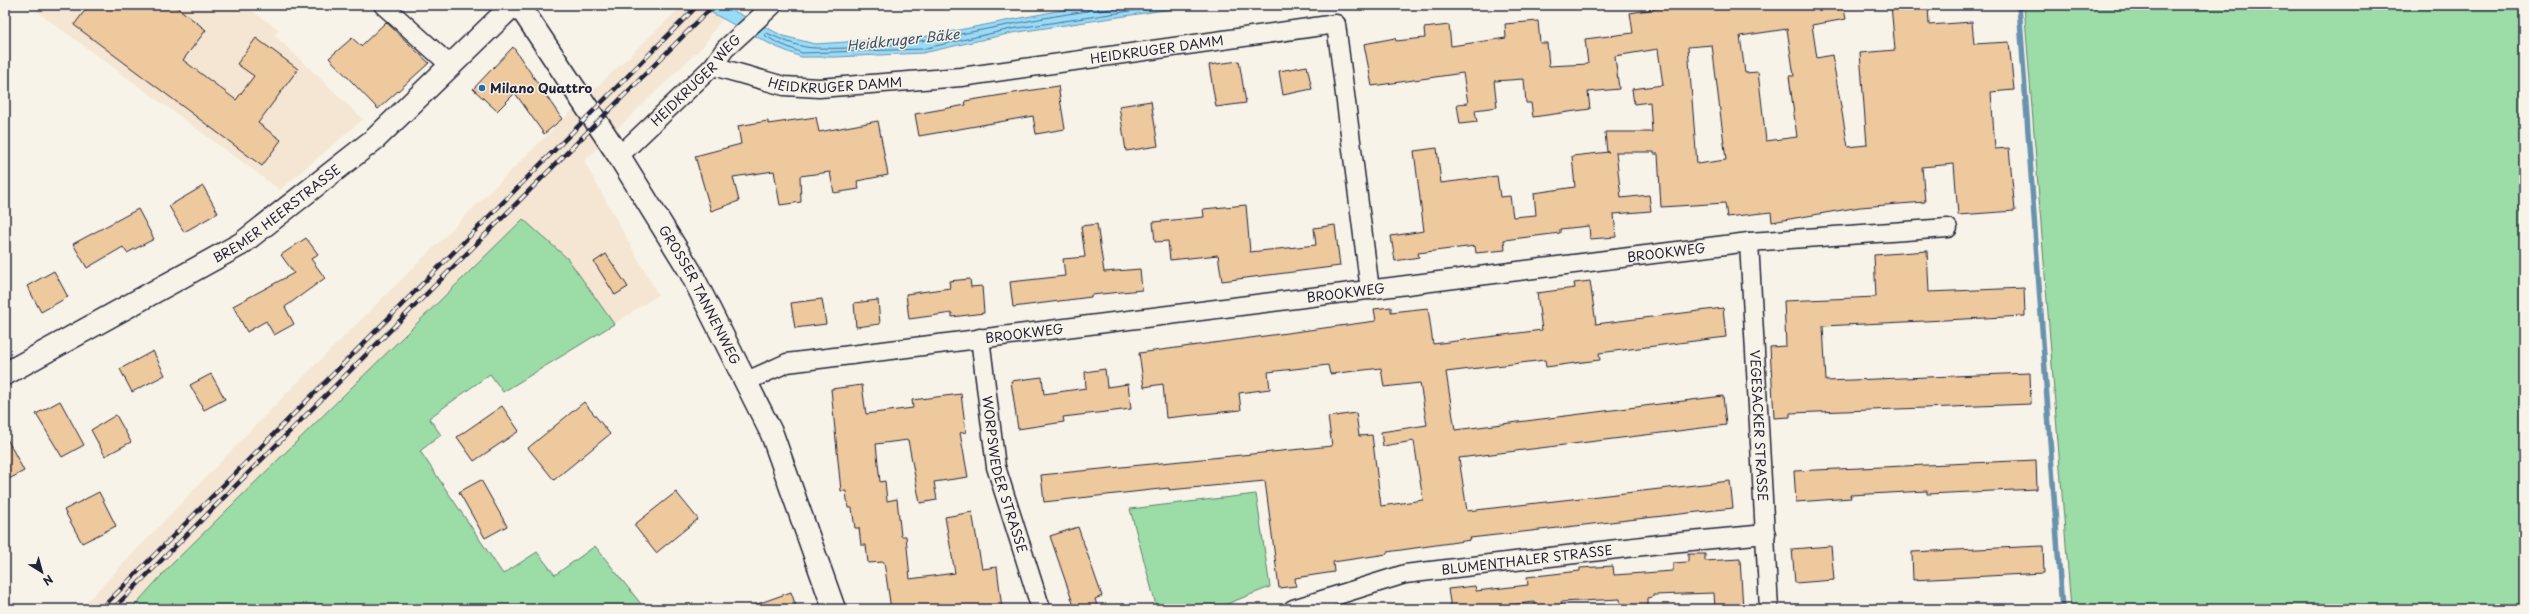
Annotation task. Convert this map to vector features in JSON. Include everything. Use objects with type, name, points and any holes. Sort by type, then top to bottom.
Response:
[{"type":"street","points":[[383,5],[451,66]]},
{"type":"street","name":"BREMER HEERSTRASSE","points":[[5,374],[241,244],[376,138],[513,5]]},
{"type":"street","name":"GROSSER TANNENWEG","points":[[519,5],[619,156],[690,271],[720,333],[747,381],[772,434],[834,609]]},
{"type":"street","name":"HEIDKRUGER WEG","points":[[619,156],[713,66],[725,49],[769,9]]},
{"type":"street","name":"HEIDKRUGER DAMM","points":[[713,66],[784,86],[819,88],[961,77],[1336,24],[1370,290]]},
{"type":"street","name":"BROOKWEG","points":[[747,381],[787,363],[980,338],[1749,242],[1948,228]]},
{"type":"street","name":"VEGESACKER STRASSE","points":[[1749,242],[1769,609]]},
{"type":"street","name":"WORPSWEDER STRASSE","points":[[980,338],[996,467],[1041,609]]},
{"type":"street","name":"BLUMENTHALER STRASSE","points":[[1293,609],[1405,574],[1653,544],[1766,534]]},
{"type":"shaded area","points":[[28,5],[244,5],[279,30],[274,35],[363,119],[280,190]]},
{"type":"shaded area","points":[[683,5],[732,5],[703,46],[584,161],[658,295],[614,324],[568,259],[523,219],[129,609],[80,609],[276,404],[558,124]]},
{"type":"green space","points":[[2024,5],[2524,5],[2524,609],[2071,609]]},
{"type":"green space","points":[[523,219],[568,259],[614,324],[503,392],[490,374],[429,418],[441,435],[420,451],[503,574],[537,552],[555,575],[595,546],[645,609],[131,609],[171,565]]},
{"type":"green space","points":[[1256,494],[1270,587],[1214,609],[1157,609],[1130,509]]},
{"type":"water","name":"Heidkruger Bäke","points":[[697,5],[722,5],[783,36],[815,44],[923,37],[1057,11],[1101,5],[1198,5],[1012,33],[923,53],[801,57],[774,46]]},
{"type":"building","points":[[89,5],[174,5],[206,30],[183,60],[236,100],[254,76],[237,64],[256,38],[298,69],[258,123],[281,140],[262,166],[74,25]]},
{"type":"building","points":[[1678,5],[1843,5],[1846,19],[1812,25],[1817,58],[1832,55],[1848,147],[1867,145],[1860,53],[1895,50],[1891,5],[1928,5],[1929,25],[1972,22],[1974,44],[2009,42],[2014,90],[1991,92],[1995,149],[2009,148],[2015,211],[1958,215],[1954,164],[1922,167],[1925,202],[1860,207],[1772,222],[1771,212],[1727,217],[1725,203],[1661,207],[1658,154],[1654,154],[1654,152],[1616,152],[1621,198],[1649,195],[1651,211],[1614,214],[1616,237],[1590,239],[1589,226],[1560,229],[1560,233],[1504,240],[1505,250],[1476,253],[1475,246],[1418,253],[1419,257],[1395,261],[1391,236],[1424,231],[1414,151],[1437,148],[1441,183],[1497,176],[1500,197],[1510,196],[1513,217],[1536,215],[1534,193],[1575,187],[1572,156],[1609,152],[1607,152],[1605,132],[1652,132],[1650,102],[1634,104],[1632,89],[1663,85],[1658,49],[1615,56],[1619,89],[1588,92],[1590,109],[1533,117],[1531,103],[1526,103],[1524,79],[1494,81],[1497,107],[1475,110],[1477,122],[1460,124],[1457,104],[1468,103],[1463,73],[1372,86],[1364,44],[1395,38],[1396,41],[1425,38],[1424,28],[1449,25],[1451,46],[1506,38],[1505,24],[1538,21],[1540,43],[1547,43],[1549,66],[1588,64],[1585,39],[1633,33],[1630,13]],"holes":[[[1787,29],[1794,76],[1789,76],[1797,137],[1766,141],[1758,72],[1745,73],[1740,36]],[[1712,45],[1726,160],[1697,164],[1688,47]]]},
{"type":"building","points":[[386,22],[429,63],[378,109],[329,58],[352,38],[361,46]]},
{"type":"building","points":[[513,47],[562,119],[544,134],[515,93],[497,111],[473,89]]},
{"type":"building","points":[[1239,61],[1246,103],[1216,107],[1209,65]]},
{"type":"building","points":[[1307,66],[1312,89],[1283,95],[1279,71]]},
{"type":"building","points":[[1058,86],[1065,129],[1036,134],[1033,116],[919,136],[915,114],[966,105],[965,101]]},
{"type":"building","points":[[1151,101],[1158,146],[1126,151],[1119,106]]},
{"type":"building","points":[[816,117],[819,132],[878,121],[888,175],[857,181],[859,189],[834,193],[830,172],[800,176],[801,202],[780,205],[774,171],[733,177],[739,201],[711,211],[695,156],[741,144],[738,126],[768,121],[768,124]]},
{"type":"building","points":[[203,186],[218,213],[184,232],[169,206]]},
{"type":"building","points":[[1246,205],[1250,252],[1316,245],[1314,228],[1335,225],[1340,266],[1222,281],[1218,255],[1170,260],[1168,241],[1155,242],[1153,222],[1204,217],[1203,209]]},
{"type":"building","points":[[138,209],[154,239],[127,253],[123,247],[87,268],[73,244]]},
{"type":"building","points":[[1097,224],[1104,272],[1140,269],[1142,290],[1091,295],[1091,297],[1013,307],[1010,282],[1065,276],[1063,259],[1085,257],[1081,226]]},
{"type":"building","points":[[306,238],[318,254],[311,259],[325,278],[285,307],[294,324],[274,335],[266,321],[247,332],[233,306],[294,273],[281,255]]},
{"type":"building","points":[[1927,251],[1929,292],[2024,288],[2025,316],[1823,326],[1826,381],[2030,373],[2031,404],[1790,413],[1790,417],[1774,418],[1770,347],[1786,346],[1784,301],[1876,297],[1874,255]]},
{"type":"building","points":[[606,254],[628,287],[615,295],[594,262]]},
{"type":"building","points":[[54,271],[68,297],[41,312],[27,286]]},
{"type":"building","points":[[970,279],[971,287],[982,286],[984,313],[952,317],[952,313],[909,319],[906,294],[950,288],[949,281]]},
{"type":"building","points":[[1590,281],[1596,324],[1723,308],[1726,337],[1599,353],[1600,360],[1546,367],[1545,360],[1446,372],[1455,430],[1723,396],[1726,425],[1459,458],[1467,511],[1730,481],[1733,508],[1470,538],[1471,540],[1387,552],[1387,554],[1333,562],[1334,572],[1295,578],[1296,586],[1279,588],[1265,481],[1169,490],[1169,488],[1044,502],[1041,475],[1332,446],[1328,417],[1356,413],[1359,436],[1372,435],[1381,506],[1423,500],[1414,441],[1383,446],[1381,432],[1427,425],[1420,383],[1384,387],[1381,368],[1330,374],[1328,365],[1268,372],[1270,389],[1239,393],[1241,410],[1166,418],[1163,384],[1144,387],[1139,353],[1376,321],[1374,309],[1391,307],[1391,312],[1428,308],[1433,344],[1542,330],[1537,293],[1575,288],[1574,283]]},
{"type":"building","points":[[822,299],[826,324],[795,328],[791,303]]},
{"type":"building","points":[[878,300],[880,324],[856,327],[854,303]]},
{"type":"building","points":[[153,351],[165,375],[132,392],[120,369]]},
{"type":"building","points":[[1105,369],[1107,387],[1128,384],[1131,409],[1063,417],[1064,422],[1018,429],[1011,381],[1042,377],[1044,394],[1086,388],[1085,372]]},
{"type":"building","points":[[211,374],[225,399],[204,410],[190,385]]},
{"type":"building","points":[[862,385],[866,414],[913,408],[912,400],[961,394],[966,432],[960,433],[968,477],[934,482],[937,500],[920,503],[908,440],[876,444],[880,482],[885,481],[887,501],[897,499],[901,536],[906,536],[910,579],[955,573],[945,517],[972,512],[982,569],[997,567],[1002,609],[891,609],[884,562],[868,563],[866,545],[861,545],[859,528],[855,528],[852,508],[848,508],[846,491],[841,491],[831,389]]},
{"type":"building","points":[[60,401],[84,445],[62,457],[36,414]]},
{"type":"building","points":[[584,402],[610,434],[554,480],[528,448]]},
{"type":"building","points":[[502,406],[519,431],[474,461],[457,437]]},
{"type":"building","points":[[116,415],[131,442],[105,456],[91,430]]},
{"type":"building","points":[[5,435],[24,471],[5,481]]},
{"type":"building","points":[[2036,460],[2037,489],[1927,494],[1927,491],[1850,495],[1851,498],[1796,502],[1794,471]]},
{"type":"building","points":[[481,480],[507,526],[485,538],[459,492]]},
{"type":"building","points":[[99,492],[116,526],[82,543],[64,510]]},
{"type":"building","points":[[676,492],[698,519],[656,553],[634,525]]},
{"type":"building","points":[[1078,527],[1102,596],[1095,599],[1098,609],[1075,609],[1050,536]]},
{"type":"building","points":[[1831,546],[1834,580],[1795,583],[1792,549]]},
{"type":"building","points":[[2043,546],[2044,573],[1913,580],[1912,552]]},
{"type":"building","points":[[1688,554],[1705,554],[1705,561],[1740,559],[1743,609],[1715,609],[1714,593],[1653,595],[1653,597],[1648,598],[1648,609],[1621,609],[1620,599],[1561,602],[1562,609],[1535,609],[1534,602],[1478,609],[1451,609],[1448,589],[1475,586],[1476,591],[1528,585],[1527,577],[1580,571],[1580,568],[1613,566],[1614,575],[1673,571],[1673,563],[1688,562]]},
{"type":"building","points":[[791,592],[797,609],[749,609],[749,607]]},
{"type":"waterway","points":[[2019,5],[2062,609]]},
{"type":"railway","points":[[101,609],[698,5]]},
{"type":"railway","points":[[113,609],[714,5]]},
{"type":"place","name":"Milano Quattro","points":[[482,88]]}]
